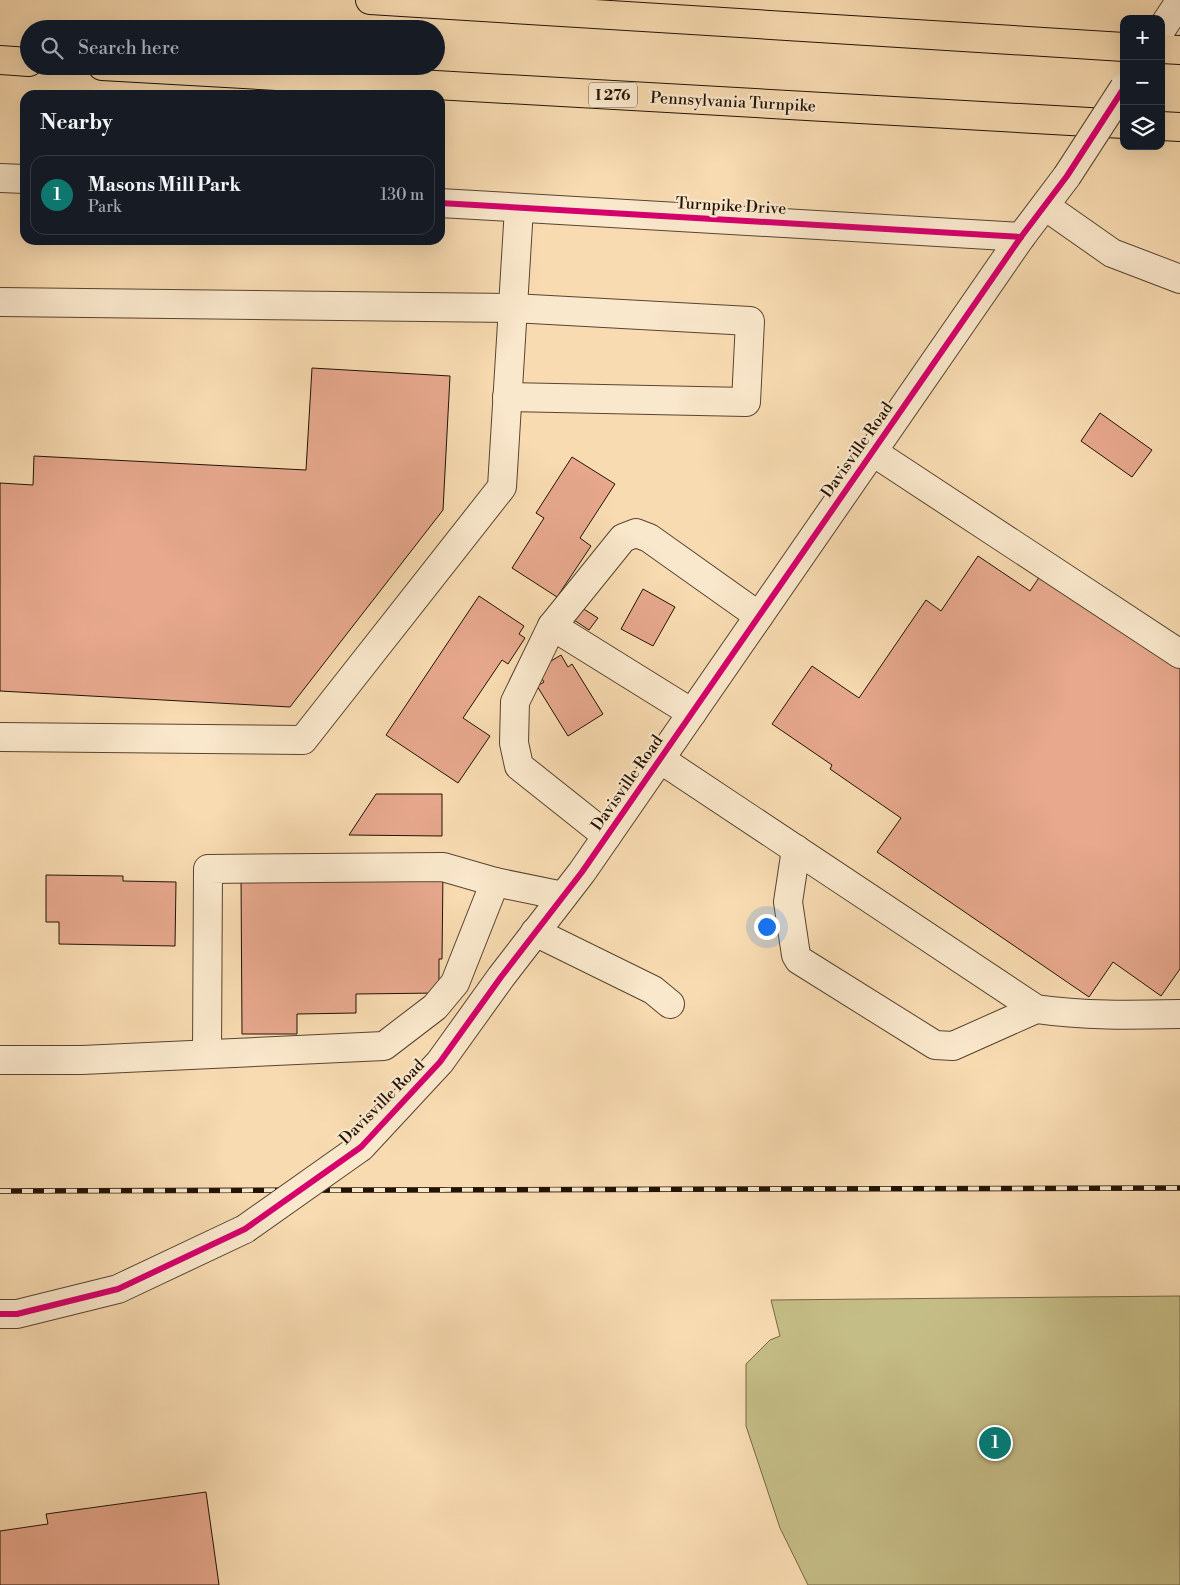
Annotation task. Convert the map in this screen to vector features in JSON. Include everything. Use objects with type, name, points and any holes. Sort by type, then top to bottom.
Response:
[{"type":"highway","points":[[370,0],[1120,47]]},
{"type":"highway","points":[[1165,49],[1180,50]]},
{"type":"highway","points":[[0,60],[20,61]]},
{"type":"highway","name":"Pennsylvania Turnpike","points":[[261,75],[1120,124]]},
{"type":"highway","points":[[1165,126],[1180,127]]},
{"type":"street","points":[[1165,24],[1180,1]]},
{"type":"street","name":"Davisville Road","points":[[0,1314],[17,1314],[118,1289],[245,1229],[361,1147],[440,1062],[563,896],[692,714],[1021,237],[1067,176],[1120,94]]},
{"type":"street","points":[[0,178],[20,179]]},
{"type":"street","name":"Turnpike Drive","points":[[445,203],[1021,237]]},
{"type":"street","points":[[1045,206],[1112,253],[1180,280]]},
{"type":"street","points":[[0,736],[303,740],[502,487],[519,208]]},
{"type":"street","points":[[0,302],[512,308],[750,321],[746,402],[507,397]]},
{"type":"street","points":[[872,452],[1180,654]]},
{"type":"street","points":[[606,836],[519,766],[514,743],[515,702],[552,626],[623,538],[636,533],[649,538],[759,616]]},
{"type":"street","points":[[552,626],[692,714]]},
{"type":"street","points":[[660,759],[1036,1009],[1068,1014],[1180,1014]]},
{"type":"street","points":[[796,849],[788,902],[796,955],[799,960],[935,1045],[953,1046],[1036,1009]]},
{"type":"street","points":[[207,1054],[208,869],[443,867],[495,882],[563,896]]},
{"type":"street","points":[[0,1060],[82,1060],[384,1046],[435,1007],[454,983],[495,882]]},
{"type":"street","points":[[535,932],[653,990],[670,1004]]},
{"type":"shaded area","points":[[1180,1296],[1180,1585],[808,1585],[780,1528],[746,1426],[746,1364],[770,1340],[780,1336],[771,1300]]},
{"type":"building","points":[[312,368],[450,376],[443,510],[290,707],[0,691],[0,483],[33,485],[34,456],[306,470]]},
{"type":"building","points":[[1100,413],[1152,450],[1132,477],[1081,441]]},
{"type":"building","points":[[572,457],[615,484],[580,538],[591,546],[557,597],[512,568],[544,518],[536,513]]},
{"type":"building","points":[[978,556],[1030,591],[1042,573],[1180,668],[1180,969],[1161,996],[1113,962],[1089,997],[877,852],[901,818],[830,769],[832,765],[772,724],[812,666],[859,698],[926,600],[941,611]]},
{"type":"building","points":[[643,589],[675,607],[653,646],[621,629]]},
{"type":"building","points":[[479,596],[524,626],[519,634],[525,638],[508,664],[502,660],[463,718],[490,736],[458,783],[386,735]]},
{"type":"building","points":[[579,606],[598,618],[589,630],[571,618]]},
{"type":"building","points":[[561,655],[568,667],[572,664],[603,714],[568,736],[537,686],[544,682],[536,670]]},
{"type":"building","points":[[376,794],[442,794],[442,836],[349,835]]},
{"type":"building","points":[[443,872],[442,959],[439,959],[439,993],[356,994],[356,1013],[297,1014],[297,1034],[242,1034],[241,873]]},
{"type":"building","points":[[46,875],[123,876],[123,881],[176,882],[175,946],[59,944],[59,922],[46,922]]},
{"type":"building","points":[[206,1492],[219,1585],[0,1585],[0,1531],[48,1524],[46,1514]]},
{"type":"railway","points":[[0,1191],[1180,1188]]},
{"type":"cycle path","points":[[0,1314],[17,1314],[118,1289],[245,1229],[361,1147],[440,1062],[501,977],[582,872],[1021,237],[1067,176],[1120,94]]},
{"type":"cycle path","points":[[445,203],[1021,237]]},
{"type":"place","name":"Masons Mill Park","points":[[995,1443]]}]
